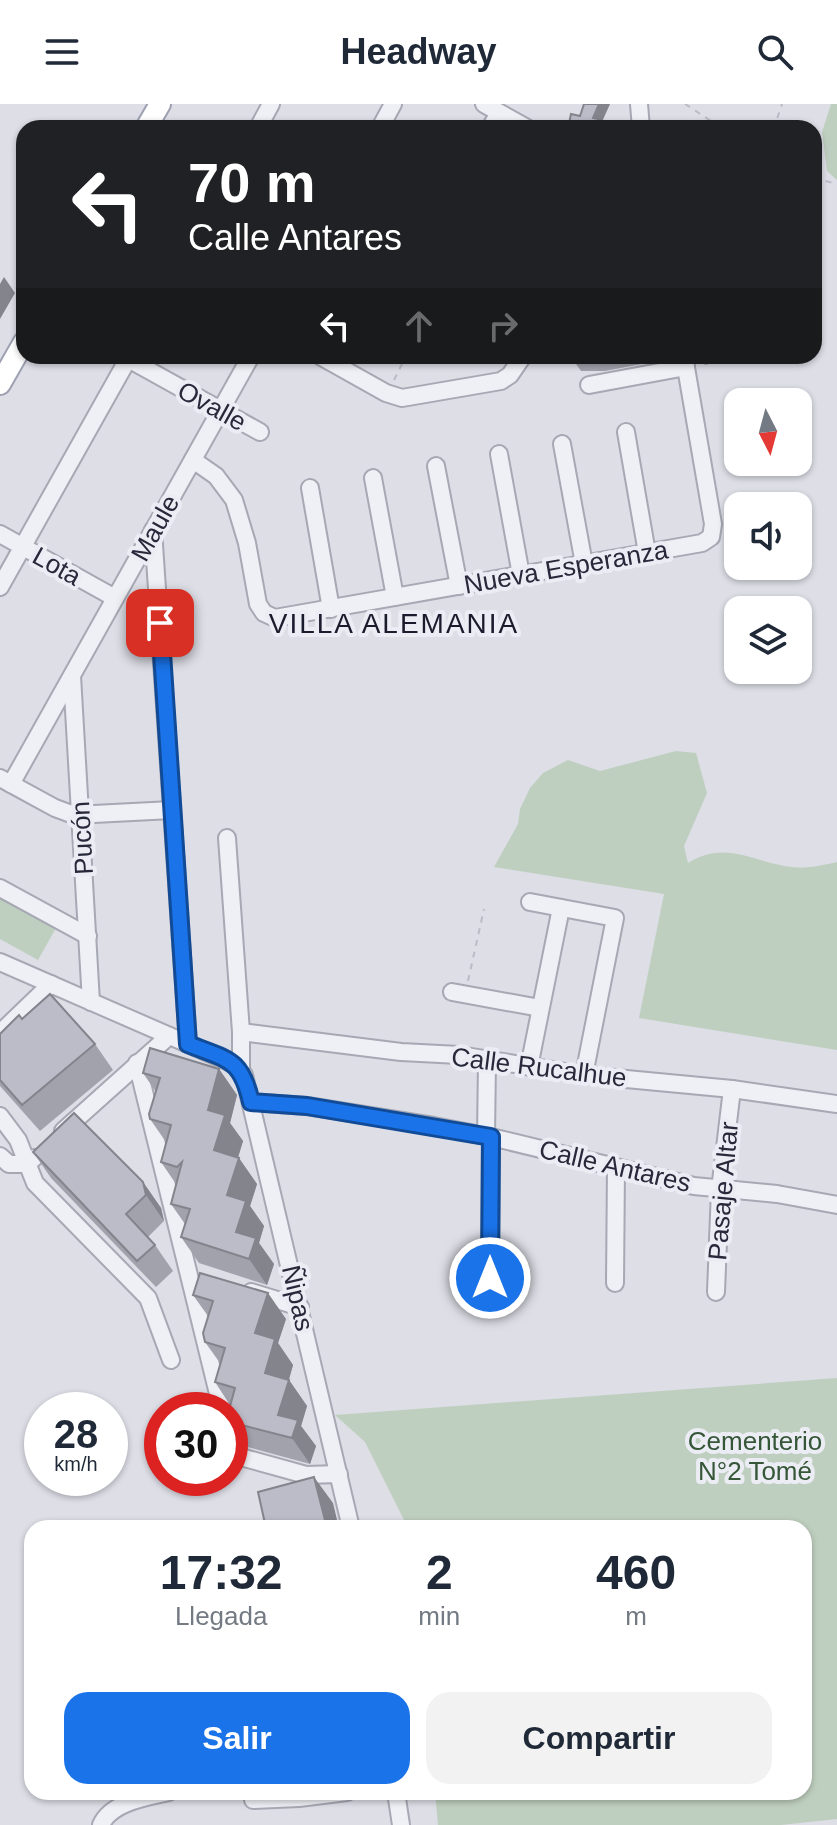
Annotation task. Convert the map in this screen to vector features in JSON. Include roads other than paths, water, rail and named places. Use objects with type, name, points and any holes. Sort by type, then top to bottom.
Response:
[{"type":"main road","points":[[0,384],[16,356]]},
{"type":"street","points":[[484,104],[512,120]]},
{"type":"street","points":[[495,120],[499,113]]},
{"type":"street","points":[[0,587],[123,364]]},
{"type":"street","name":"Ovalle","points":[[137,364],[260,432]]},
{"type":"street","name":"Maule","points":[[5,781],[72,674],[247,364]]},
{"type":"street","points":[[334,364],[386,393],[407,397],[501,381],[510,375],[517,364]]},
{"type":"street","points":[[589,385],[673,364]]},
{"type":"street","name":"Nueva Esperanza","points":[[193,460],[216,476],[234,500],[243,525],[258,604],[264,613],[281,617],[702,543],[711,537],[713,524],[686,364]]},
{"type":"street","points":[[626,432],[647,553]]},
{"type":"street","points":[[562,444],[584,564]]},
{"type":"street","points":[[499,454],[521,575]]},
{"type":"street","points":[[436,466],[459,586]]},
{"type":"street","points":[[373,478],[395,597]]},
{"type":"street","points":[[310,488],[331,609]]},
{"type":"street","points":[[153,530],[188,1044]]},
{"type":"street","name":"Lota","points":[[0,534],[115,598]]},
{"type":"street","name":"Pucón","points":[[72,674],[91,1002]]},
{"type":"street","points":[[5,781],[62,811],[80,816],[172,810]]},
{"type":"street","name":"Ñipas","points":[[227,838],[241,1070],[349,1520]]},
{"type":"street","points":[[0,888],[88,936]]},
{"type":"street","points":[[530,902],[615,918],[584,1075]]},
{"type":"street","points":[[529,1067],[561,908]]},
{"type":"street","points":[[0,962],[232,1063],[241,1070]]},
{"type":"street","points":[[0,1033],[51,984]]},
{"type":"street","points":[[459,993],[540,1008]]},
{"type":"street","name":"Calle Rucalhue","points":[[241,1032],[401,1052],[459,1055],[584,1075],[732,1089],[837,1104]]},
{"type":"street","points":[[0,1156],[9,1164],[27,1164],[169,1036]]},
{"type":"street","points":[[487,1061],[490,1278]]},
{"type":"street","points":[[137,1063],[194,1274],[218,1392]]},
{"type":"street","name":"Pasaje Altar","points":[[716,1292],[720,1190],[732,1089]]},
{"type":"street","name":"Calle Antares","points":[[251,1102],[307,1106],[488,1136],[720,1190],[777,1194],[837,1205]]},
{"type":"street","points":[[0,1116],[18,1140],[35,1183],[148,1298],[171,1360]]},
{"type":"street","points":[[615,1283],[616,1167]]},
{"type":"street","points":[[229,1285],[300,1307]]},
{"type":"street","points":[[248,1456],[306,1475],[339,1474]]},
{"type":"street","points":[[101,1825],[105,1817],[119,1807],[142,1800]]},
{"type":"street","points":[[397,1800],[401,1825]]},
{"type":"district","name":"VILLA ALEMANIA","points":[[394,623]]},
{"type":"park label","name":"Cementerio N°2 Tomé","points":[[755,1456]]}]
